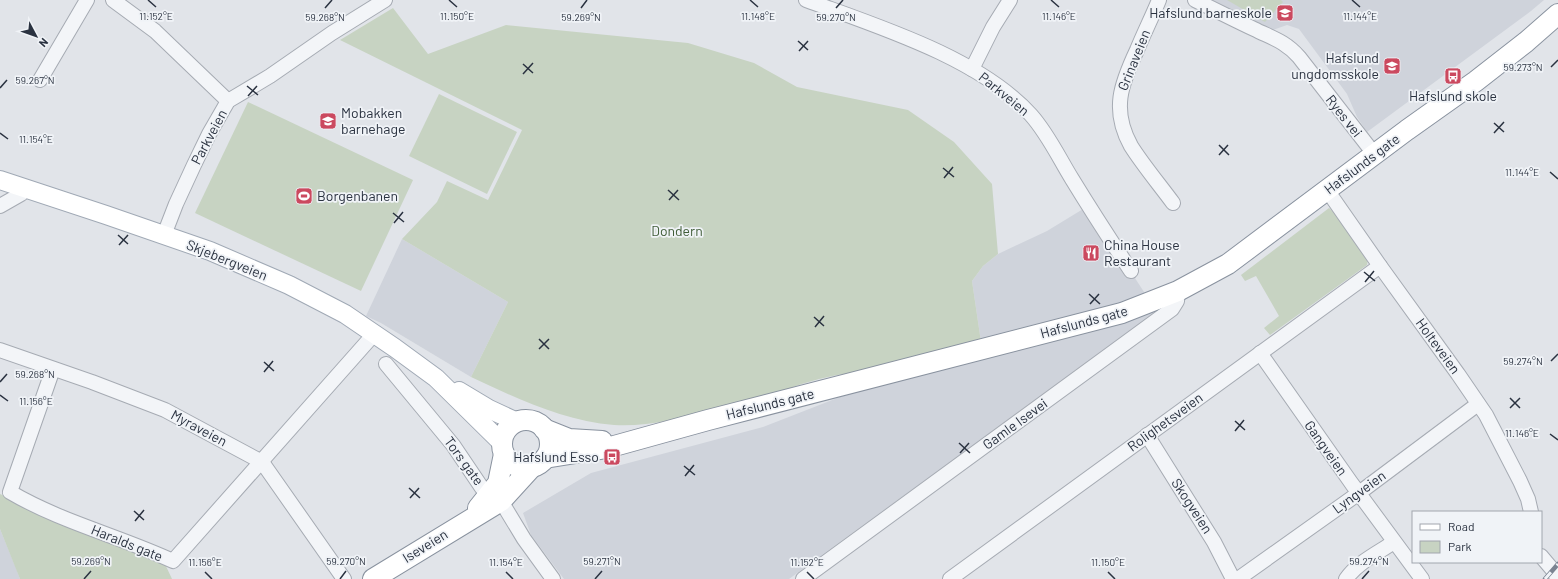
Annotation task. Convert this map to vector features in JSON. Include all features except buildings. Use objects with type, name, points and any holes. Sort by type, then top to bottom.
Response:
[{"type":"highway","name":"Hafslunds gate","points":[[539,463],[607,448],[1175,300],[1228,264],[1476,81],[1526,42],[1558,14]]},
{"type":"highway","name":"Hafslunds gate","points":[[1476,81],[1558,30]]},
{"type":"highway","points":[[524,420],[539,424],[544,429],[550,443],[549,451],[539,463],[526,468],[512,464],[503,448],[506,430],[517,422],[524,420]]},
{"type":"highway","name":"Hafslunds gate","points":[[544,429],[569,439],[585,441],[634,440]]},
{"type":"highway","name":"Iseveien","points":[[495,498],[503,448]]},
{"type":"highway","name":"Iseveien","points":[[373,579],[458,526],[481,505],[495,498],[539,463]]},
{"type":"main road","name":"Skjebergveien","points":[[0,180],[164,235],[239,263],[289,285],[345,314],[436,378],[489,409],[517,422]]},
{"type":"main road","name":"Skjebergveien","points":[[436,378],[503,448]]},
{"type":"street","points":[[40,80],[87,0]]},
{"type":"street","points":[[113,0],[155,31],[228,101]]},
{"type":"street","name":"Parkveien","points":[[164,235],[194,165],[209,134],[228,101],[270,76],[332,33],[385,0]]},
{"type":"street","name":"Parkveien","points":[[806,0],[900,35],[972,68],[1006,92],[1032,116],[1131,271]]},
{"type":"street","points":[[972,68],[993,27],[1010,0]]},
{"type":"street","name":"Grinaveien","points":[[1160,0],[1125,76],[1120,91],[1119,107],[1123,126],[1131,145],[1173,202]]},
{"type":"street","name":"Ryes vei","points":[[1195,0],[1258,31],[1278,39],[1289,47],[1299,57],[1375,155]]},
{"type":"street","points":[[0,206],[21,194],[26,188]]},
{"type":"street","name":"Holteveien","points":[[1327,190],[1478,404],[1501,441],[1528,499],[1531,511]]},
{"type":"street","name":"Rolighetsveien","points":[[950,579],[1380,266]]},
{"type":"street","name":"Gamle Isevei","points":[[803,579],[1175,300]]},
{"type":"street","name":"Haralds gate","points":[[53,369],[10,492],[34,505],[79,524],[152,551],[172,561],[262,462],[374,333]]},
{"type":"street","name":"Myraveien","points":[[0,350],[92,382],[165,410],[262,462],[344,579]]},
{"type":"street","name":"Gangveien","points":[[1260,353],[1358,494],[1422,579]]},
{"type":"street","name":"Tors gate","points":[[386,364],[453,445],[482,488],[495,498],[553,579]]},
{"type":"street","name":"Lyngveien","points":[[1238,579],[1358,494],[1478,404]]},
{"type":"street","name":"Skogveien","points":[[1148,435],[1214,542],[1233,579]]},
{"type":"street","points":[[1346,579],[1353,570],[1394,542]]},
{"type":"street","points":[[1542,557],[1558,579]]},
{"type":"shaded area","name":"Hafslund ungdomsskole","points":[[1544,0],[1367,132],[1357,117],[1347,94],[1299,29],[1287,25],[1270,31],[1212,1]]},
{"type":"shaded area","points":[[1088,206],[1146,295],[1155,315],[789,579],[564,579],[531,535],[523,513],[591,473],[763,427],[981,342],[972,281],[983,266],[998,254],[1047,231]]},
{"type":"shaded area","points":[[402,239],[508,302],[471,377],[381,323],[366,316]]},
{"type":"shaded area","points":[[0,529],[16,568],[20,579],[0,579]]},
{"type":"green space","points":[[1227,0],[1281,0],[1283,2],[1265,22]]},
{"type":"green space","name":"Dondern","points":[[393,8],[428,54],[506,25],[688,43],[754,63],[797,87],[908,110],[954,142],[992,184],[998,254],[983,266],[972,281],[981,342],[864,372],[819,379],[793,387],[774,396],[751,402],[676,419],[639,425],[595,423],[558,414],[471,377],[508,302],[402,239],[437,202],[447,181],[488,200],[522,130],[340,40]]},
{"type":"green space","points":[[439,94],[517,132],[487,194],[409,156]]},
{"type":"green space","name":"Borgenbanen","points":[[248,102],[413,180],[361,291],[195,213]]},
{"type":"green space","points":[[1329,208],[1339,217],[1368,259],[1367,265],[1270,335],[1264,328],[1279,316],[1256,276],[1245,281],[1241,275]]},
{"type":"green space","points":[[0,494],[165,564],[172,579],[20,579],[0,529]]},
{"type":"railway","points":[[1545,579],[1558,564]]},
{"type":"place","name":"Hafslund barneskole","points":[[1285,13]]},
{"type":"place","name":"Hafslund ungdomsskole","points":[[1392,66]]},
{"type":"place","name":"Hafslund skole","points":[[1453,76]]},
{"type":"place","name":"Mobakken barnehage","points":[[328,121]]},
{"type":"place","name":"Borgenbanen","points":[[304,196]]},
{"type":"place","name":"China House Restaurant","points":[[1091,253]]},
{"type":"place","name":"Hafslund Esso","points":[[612,457]]}]
